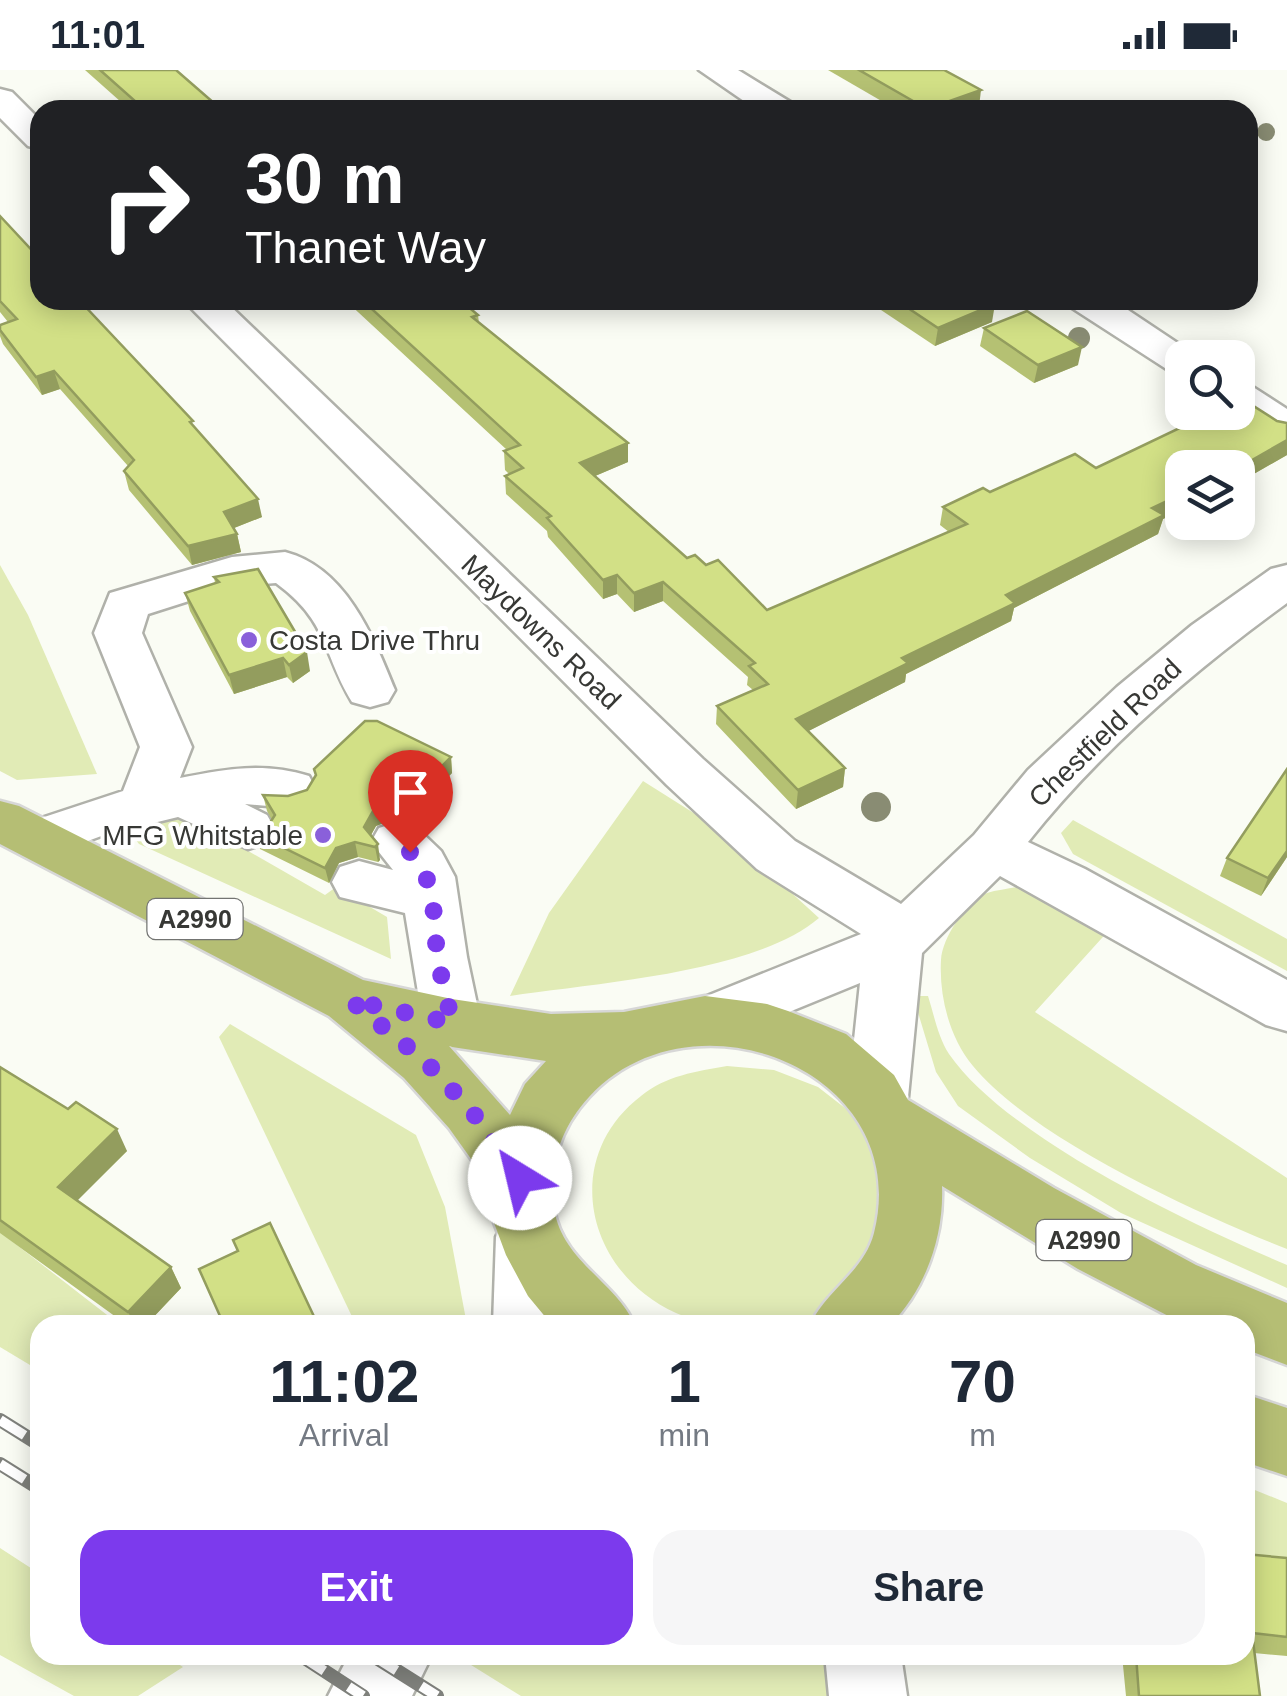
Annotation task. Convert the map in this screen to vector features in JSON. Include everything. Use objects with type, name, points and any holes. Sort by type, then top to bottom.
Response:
[{"type":"main road","name":"A2990","points":[[19,829],[350,1000],[425,1061],[471,1110],[524,1207]]},
{"type":"main road","name":"A2990","points":[[350,1000],[452,1023],[552,1038],[626,1036]]},
{"type":"main road","points":[[588,1315],[547,1274],[524,1207],[528,1133],[551,1093],[584,1060],[626,1036],[668,1023],[713,1019],[760,1024],[805,1040],[845,1064],[886,1109],[912,1174],[909,1230],[886,1282],[854,1315]]},
{"type":"main road","name":"A2990","points":[[886,1109],[1008,1197],[1177,1288],[1242,1315]]},
{"type":"main road","name":"A2990","points":[[1255,1321],[1287,1334]]},
{"type":"main road","points":[[1255,1431],[1287,1442]]},
{"type":"street","points":[[716,70],[764,100]]},
{"type":"street","points":[[0,99],[30,129]]},
{"type":"street","name":"Maydowns Road","points":[[212,310],[711,796],[776,855],[900,939]]},
{"type":"street","points":[[1102,310],[1165,350]]},
{"type":"street","points":[[1255,407],[1287,428]]},
{"type":"street","points":[[164,800],[166,747],[118,633],[127,604],[232,572],[285,568],[322,594],[354,649],[370,690]]},
{"type":"street","name":"Chestfield Road","points":[[713,1019],[900,939],[993,849],[1046,783],[1135,699],[1209,636],[1287,580]]},
{"type":"street","points":[[19,829],[164,800],[269,809]]},
{"type":"street","points":[[993,849],[1101,903],[1287,1008]]},
{"type":"street","points":[[378,862],[397,892],[432,892],[438,957],[452,1023]]},
{"type":"street","points":[[886,1109],[884,1014],[900,939]]},
{"type":"street","points":[[524,1207],[527,1315]]},
{"type":"street","points":[[367,1696],[387,1665]]},
{"type":"street","points":[[864,1665],[868,1696]]},
{"type":"green space","points":[[0,565],[28,615],[97,774],[17,780],[0,771]]},
{"type":"green space","points":[[643,781],[727,834],[819,918],[791,937],[716,963],[510,996],[549,913]]},
{"type":"green space","points":[[137,814],[204,817],[222,836],[325,895],[336,887],[387,917],[391,959],[139,844],[124,825]]},
{"type":"green space","points":[[1073,820],[1287,939],[1287,971],[1073,854],[1061,833]]},
{"type":"green space","points":[[1017,887],[1063,901],[1111,928],[1035,1012],[1287,1178],[1287,1249],[1164,1195],[1075,1147],[1000,1093],[973,1066],[947,1016],[942,951],[950,932],[971,904],[987,893]]},
{"type":"green space","points":[[913,996],[928,996],[949,1054],[976,1086],[1013,1117],[1104,1176],[1202,1227],[1287,1265],[1287,1288],[1121,1213],[1030,1158],[958,1106],[936,1072]]},
{"type":"green space","points":[[230,1024],[416,1135],[445,1207],[465,1315],[351,1315],[219,1037]]},
{"type":"green space","points":[[727,1066],[774,1070],[818,1087],[854,1115],[880,1153],[885,1238],[849,1285],[817,1313],[680,1315],[646,1295],[621,1271],[604,1243],[594,1213],[593,1182],[599,1151],[615,1122],[641,1096],[693,1072]]},
{"type":"green space","points":[[0,1232],[107,1315],[30,1315],[30,1365],[0,1347]]},
{"type":"green space","points":[[1255,1490],[1287,1503],[1287,1579],[1255,1576]]},
{"type":"green space","points":[[0,1548],[30,1568],[30,1665],[183,1667],[138,1696],[74,1696],[0,1655]]},
{"type":"green space","points":[[471,1665],[841,1665],[841,1696],[521,1696]]},
{"type":"building","points":[[100,70],[176,70],[210,100],[134,100]]},
{"type":"building","points":[[859,70],[944,70],[981,90],[953,100],[911,100]]},
{"type":"building","points":[[0,216],[30,248],[30,310],[88,310],[193,421],[190,422],[258,499],[224,512],[237,534],[188,546],[124,471],[134,460],[54,371],[36,377],[0,330],[0,325],[17,319],[0,301]]},
{"type":"building","points":[[373,310],[472,310],[478,315],[472,317],[628,443],[580,463],[687,558],[695,555],[706,565],[718,560],[767,610],[967,524],[943,507],[983,488],[990,492],[1075,454],[1096,468],[1175,430],[1255,430],[1255,407],[1287,423],[1287,440],[1255,458],[1255,450],[1165,450],[1165,502],[1152,508],[1164,515],[1006,595],[1015,603],[902,658],[908,663],[796,719],[845,768],[798,790],[717,706],[768,684],[749,666],[755,663],[663,582],[634,593],[617,575],[603,580],[547,518],[551,516],[505,476],[523,468],[504,451],[520,445]]},
{"type":"building","points":[[911,310],[981,310],[938,328]]},
{"type":"building","points":[[1027,311],[1082,347],[1038,365],[984,328]]},
{"type":"building","name":"Costa Drive Thru","points":[[258,569],[307,652],[289,665],[283,658],[229,675],[185,593],[219,582],[214,577]]},
{"type":"building","points":[[365,721],[377,721],[451,757],[403,805],[394,803],[373,811],[364,827],[378,844],[375,847],[355,842],[336,848],[325,868],[256,834],[266,829],[275,815],[263,795],[288,796],[307,790],[316,775],[314,769]]},
{"type":"building","points":[[1287,769],[1287,851],[1268,878],[1227,858]]},
{"type":"building","points":[[0,1067],[68,1109],[76,1102],[117,1129],[58,1187],[171,1267],[128,1312],[0,1220]]},
{"type":"building","points":[[270,1223],[313,1315],[220,1315],[199,1269],[238,1251],[233,1240]]},
{"type":"building","points":[[1255,1555],[1287,1558],[1287,1637],[1255,1633]]},
{"type":"building","points":[[1255,1657],[1260,1696],[1139,1696],[1137,1665],[1255,1665]]},
{"type":"railway","points":[[0,1420],[30,1439]]},
{"type":"railway","points":[[0,1464],[30,1483]]},
{"type":"railway","points":[[315,1665],[363,1696]]},
{"type":"railway","points":[[388,1665],[437,1696]]},
{"type":"place","name":"Costa Drive Thru","points":[[249,640]]},
{"type":"place","name":"MFG Whitstable","points":[[323,835]]},
{"type":"route","points":[[410,852],[422,864],[432,892],[438,957],[452,1023],[350,1000],[425,1061],[471,1110],[520,1178]]}]
